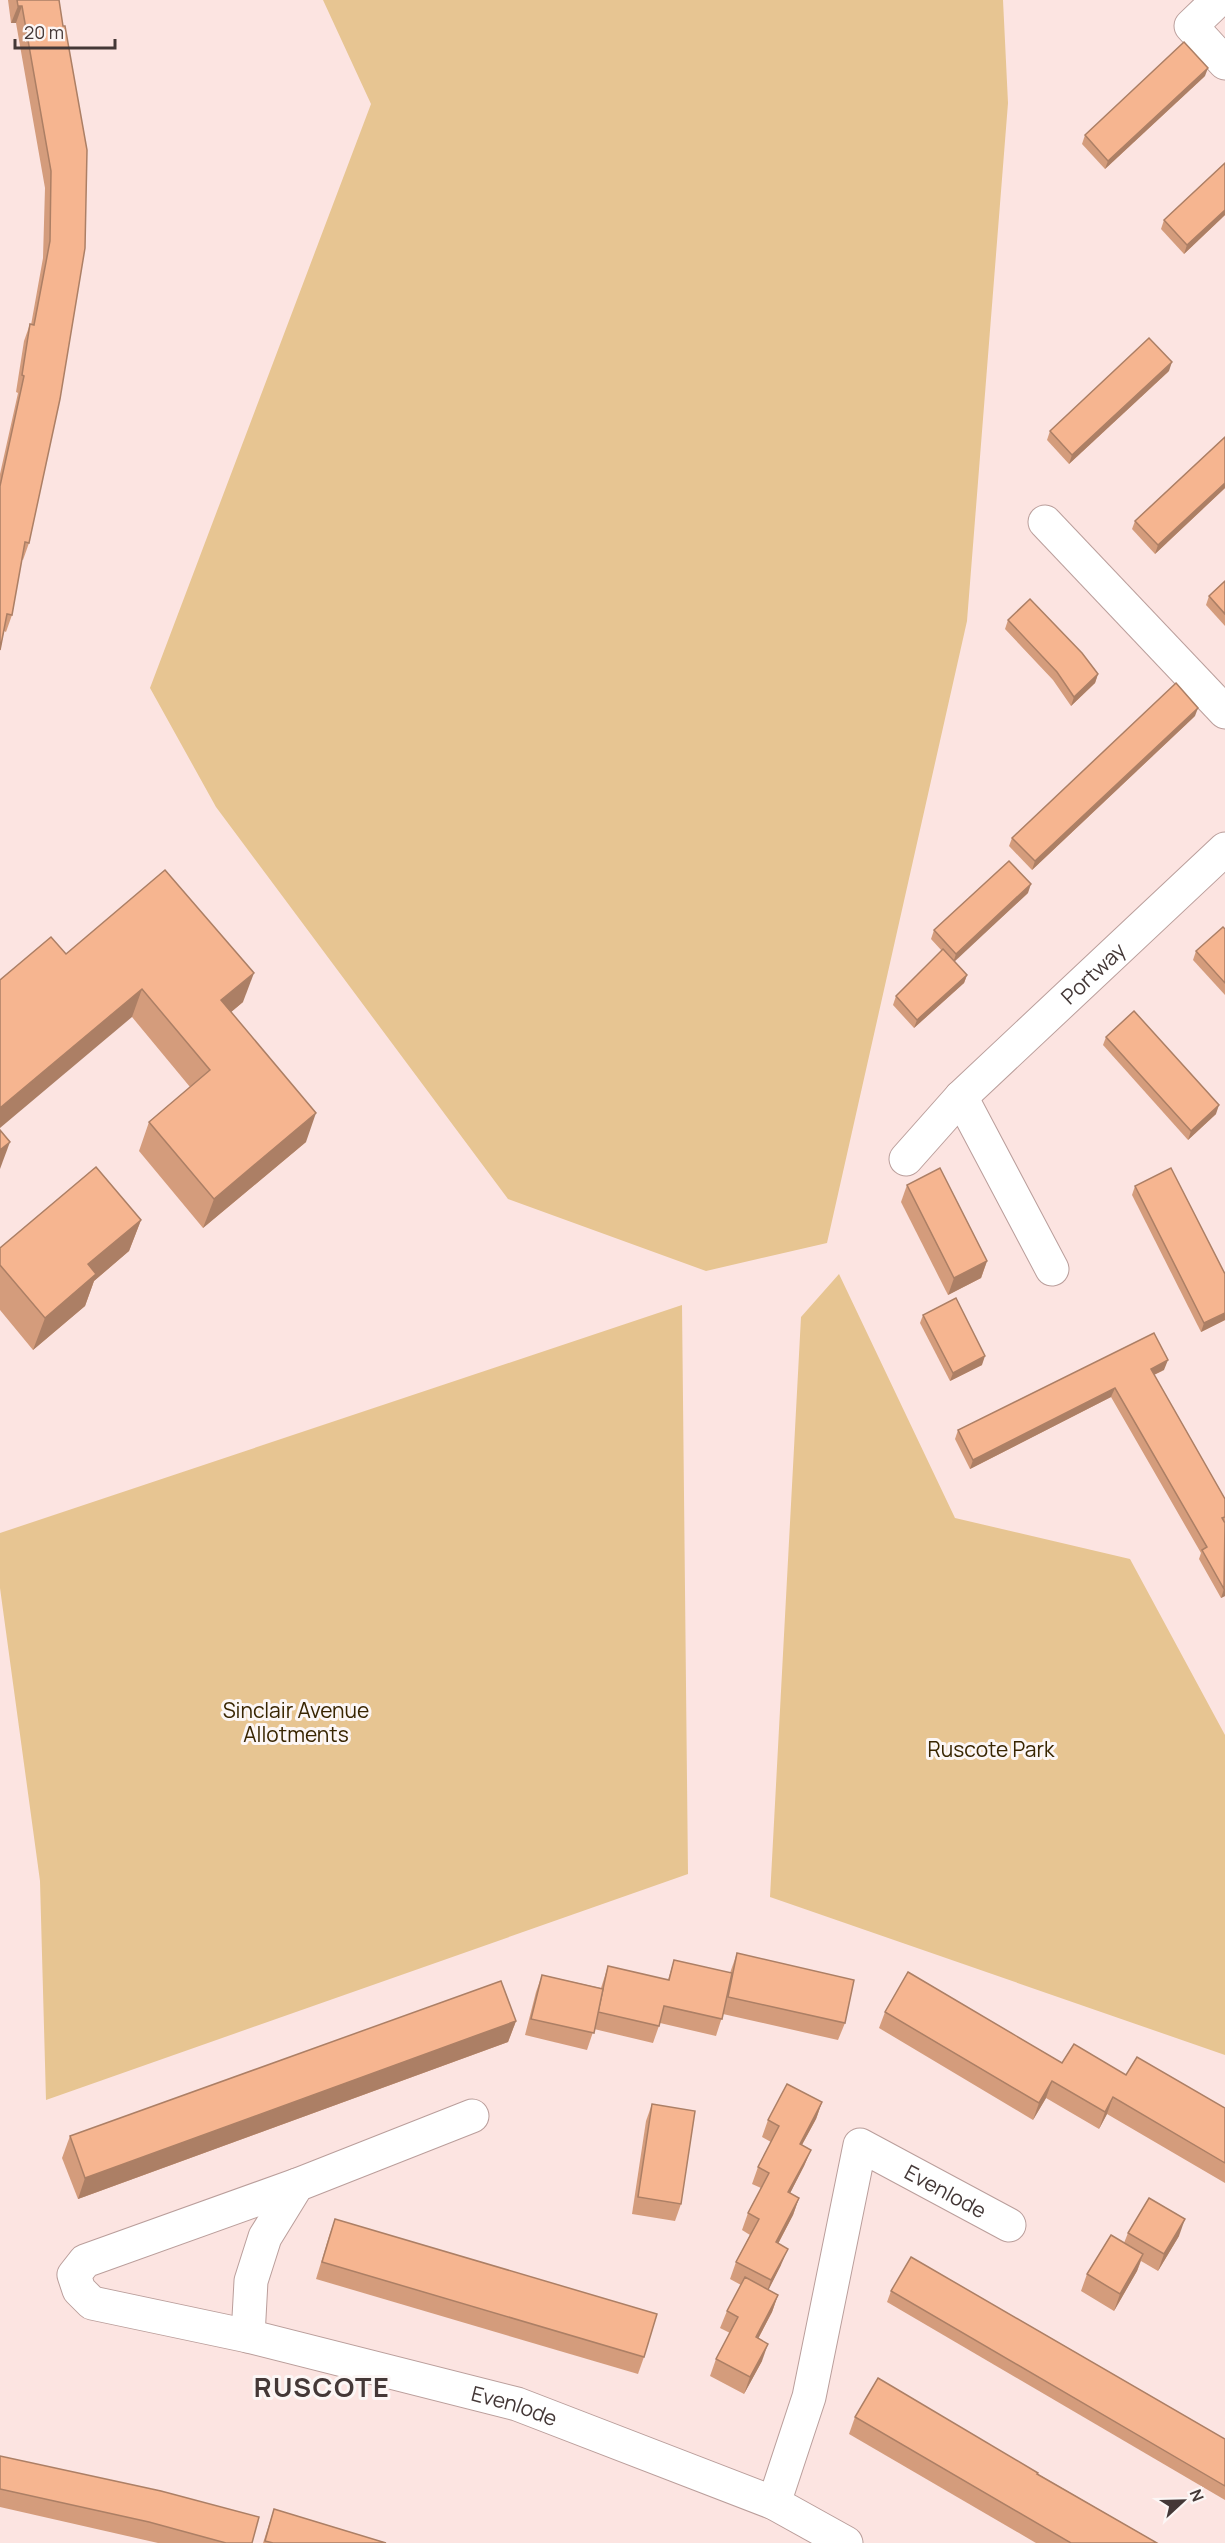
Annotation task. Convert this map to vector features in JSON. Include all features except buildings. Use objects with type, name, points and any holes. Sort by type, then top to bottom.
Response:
[{"type":"street","points":[[1218,0],[1191,26],[1225,63]]},
{"type":"street","points":[[1045,522],[1225,712]]},
{"type":"street","name":"Portway","points":[[906,1159],[961,1097],[1225,849]]},
{"type":"street","points":[[961,1097],[1052,1269]]},
{"type":"street","name":"Evenlode","points":[[472,2116],[297,2185],[85,2261],[74,2275],[79,2290],[92,2303],[248,2336],[517,2404],[774,2503],[846,2543]]},
{"type":"street","name":"Evenlode","points":[[774,2503],[809,2397],[860,2145],[1009,2225]]},
{"type":"street","points":[[248,2336],[251,2281],[265,2237],[297,2185]]},
{"type":"green space","points":[[323,0],[1003,0],[1008,103],[967,621],[827,1243],[706,1271],[508,1199],[216,807],[150,688],[371,104]]},
{"type":"green space","name":"Ruscote Park","points":[[839,1274],[955,1518],[1130,1559],[1225,1735],[1225,2055],[770,1897],[801,1317]]},
{"type":"green space","name":"Sinclair Avenue Allotments","points":[[682,1305],[688,1874],[46,2100],[40,1881],[0,1588],[0,1533]]},
{"type":"district","name":"RUSCOTE","points":[[322,2386]]}]
